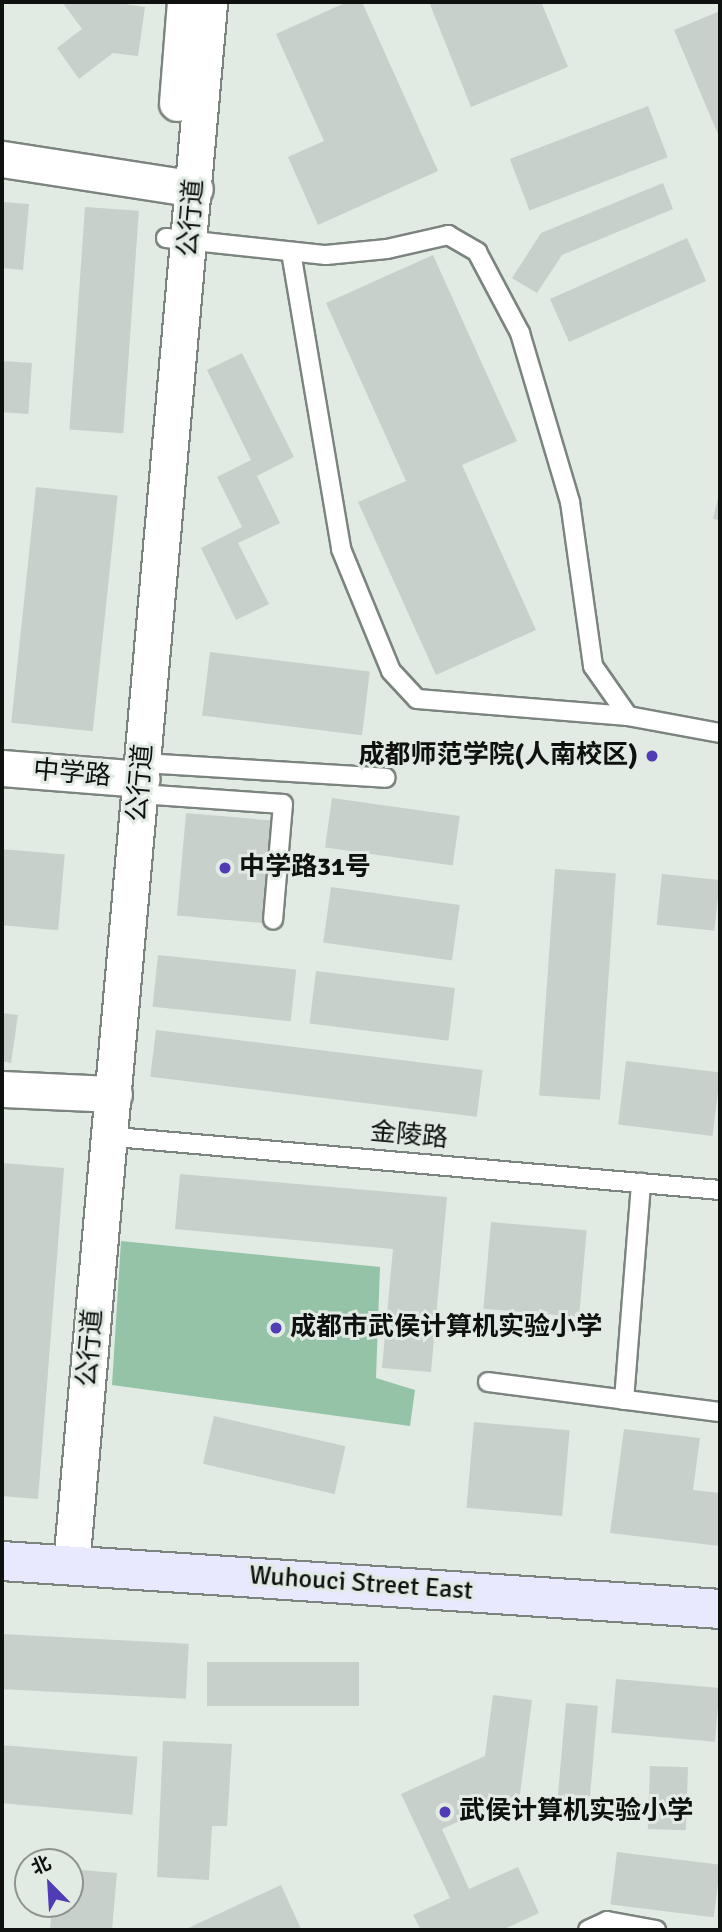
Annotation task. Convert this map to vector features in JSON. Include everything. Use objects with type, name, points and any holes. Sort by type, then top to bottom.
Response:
[{"type":"street","name":"公行道","points":[[183,187],[185,2]]},
{"type":"street","name":"公行道","points":[[63,1564],[136,778],[178,240],[209,2]]},
{"type":"street","points":[[2,159],[183,187]]},
{"type":"street","name":"中学路","points":[[2,768],[136,778]]},
{"type":"street","points":[[2,1089],[106,1093]]},
{"type":"street","name":"Wuhouci Street East","points":[[2,1561],[720,1609]]},
{"type":"lane","points":[[178,240],[326,255],[387,249],[448,235],[477,252],[520,333],[570,502],[593,666],[628,716]]},
{"type":"lane","points":[[291,252],[341,549],[391,671],[417,699],[628,716],[720,733]]},
{"type":"lane","points":[[136,778],[386,778]]},
{"type":"lane","points":[[136,778],[283,804],[273,920]]},
{"type":"lane","name":"金陵路","points":[[102,1135],[720,1190]]},
{"type":"lane","points":[[624,1400],[641,1183]]},
{"type":"lane","points":[[488,1382],[720,1412]]},
{"type":"lane","points":[[588,1930],[607,1922],[656,1930]]},
{"type":"green space","points":[[121,1241],[380,1267],[376,1378],[415,1390],[410,1426],[112,1385]]},
{"type":"building","points":[[62,2],[112,2],[145,7],[138,56],[113,53],[79,79],[57,48],[82,29]]},
{"type":"building","points":[[347,2],[362,2],[438,171],[318,225],[288,157],[324,141],[276,34]]},
{"type":"building","points":[[429,2],[547,2],[542,4],[568,67],[471,107]]},
{"type":"building","points":[[720,11],[720,139],[674,30]]},
{"type":"building","points":[[648,106],[668,157],[530,210],[510,159]]},
{"type":"building","points":[[663,183],[673,209],[562,255],[537,293],[512,278],[541,233]]},
{"type":"building","points":[[2,202],[29,204],[23,270],[2,268]]},
{"type":"building","points":[[85,207],[139,211],[123,433],[69,429]]},
{"type":"building","points":[[687,238],[706,281],[569,342],[550,299]]},
{"type":"building","points":[[433,255],[517,441],[462,465],[536,630],[436,675],[358,502],[406,481],[326,303]]},
{"type":"building","points":[[242,353],[294,457],[257,476],[280,523],[238,543],[269,604],[236,620],[201,548],[242,527],[217,477],[251,460],[207,370]]},
{"type":"building","points":[[2,361],[32,363],[28,414],[2,412]]},
{"type":"building","points":[[36,487],[118,496],[93,731],[11,723]]},
{"type":"building","points":[[720,494],[720,520],[713,519]]},
{"type":"building","points":[[210,652],[370,672],[362,735],[202,716]]},
{"type":"building","points":[[332,798],[460,816],[453,865],[325,848]]},
{"type":"building","name":"中学路31号","points":[[186,813],[274,821],[265,923],[177,916]]},
{"type":"building","points":[[2,849],[65,854],[58,930],[2,925]]},
{"type":"building","points":[[555,869],[616,873],[600,1100],[539,1095]]},
{"type":"building","points":[[662,874],[720,880],[714,931],[657,925]]},
{"type":"building","points":[[331,887],[460,905],[452,961],[323,942]]},
{"type":"building","points":[[158,955],[296,970],[291,1021],[153,1007]]},
{"type":"building","points":[[316,971],[455,988],[448,1041],[310,1024]]},
{"type":"building","points":[[2,1013],[18,1015],[11,1063],[2,1061]]},
{"type":"building","points":[[156,1030],[483,1070],[477,1117],[150,1077]]},
{"type":"building","points":[[626,1061],[720,1073],[712,1136],[618,1125]]},
{"type":"building","points":[[2,1163],[64,1168],[38,1499],[2,1496]]},
{"type":"building","points":[[180,1174],[447,1197],[431,1372],[382,1368],[393,1249],[175,1229]]},
{"type":"building","points":[[491,1222],[587,1230],[579,1317],[483,1309]]},
{"type":"building","points":[[214,1416],[346,1446],[335,1494],[203,1464]]},
{"type":"building","points":[[474,1422],[570,1430],[562,1516],[467,1508]]},
{"type":"building","points":[[624,1429],[700,1438],[693,1490],[720,1493],[720,1546],[610,1533]]},
{"type":"building","points":[[2,1634],[189,1644],[186,1699],[2,1689]]},
{"type":"building","points":[[207,1662],[359,1662],[359,1706],[207,1706]]},
{"type":"building","points":[[616,1679],[720,1688],[715,1742],[611,1733]]},
{"type":"building","name":"武侯计算机实验小学","points":[[493,1695],[532,1700],[520,1794],[442,1829],[469,1889],[518,1867],[539,1913],[502,1930],[421,1930],[413,1915],[450,1898],[401,1794],[485,1756]]},
{"type":"building","points":[[566,1703],[598,1706],[589,1802],[558,1800]]},
{"type":"building","points":[[163,1741],[232,1744],[227,1826],[212,1826],[209,1880],[157,1877]]},
{"type":"building","points":[[2,1745],[137,1757],[132,1815],[2,1803]]},
{"type":"building","points":[[650,1766],[688,1767],[686,1830],[648,1829]]},
{"type":"building","points":[[617,1852],[720,1865],[714,1917],[611,1905]]},
{"type":"building","points":[[84,1870],[117,1873],[112,1930],[50,1930],[51,1918],[84,1918]]},
{"type":"building","points":[[281,1885],[301,1929],[184,1930]]},
{"type":"place","name":"成都师范学院(人南校区)","points":[[652,756]]},
{"type":"place","name":"中学路31号","points":[[225,868]]},
{"type":"place","name":"成都市武侯计算机实验小学","points":[[276,1328]]},
{"type":"place","name":"武侯计算机实验小学","points":[[445,1812]]}]
